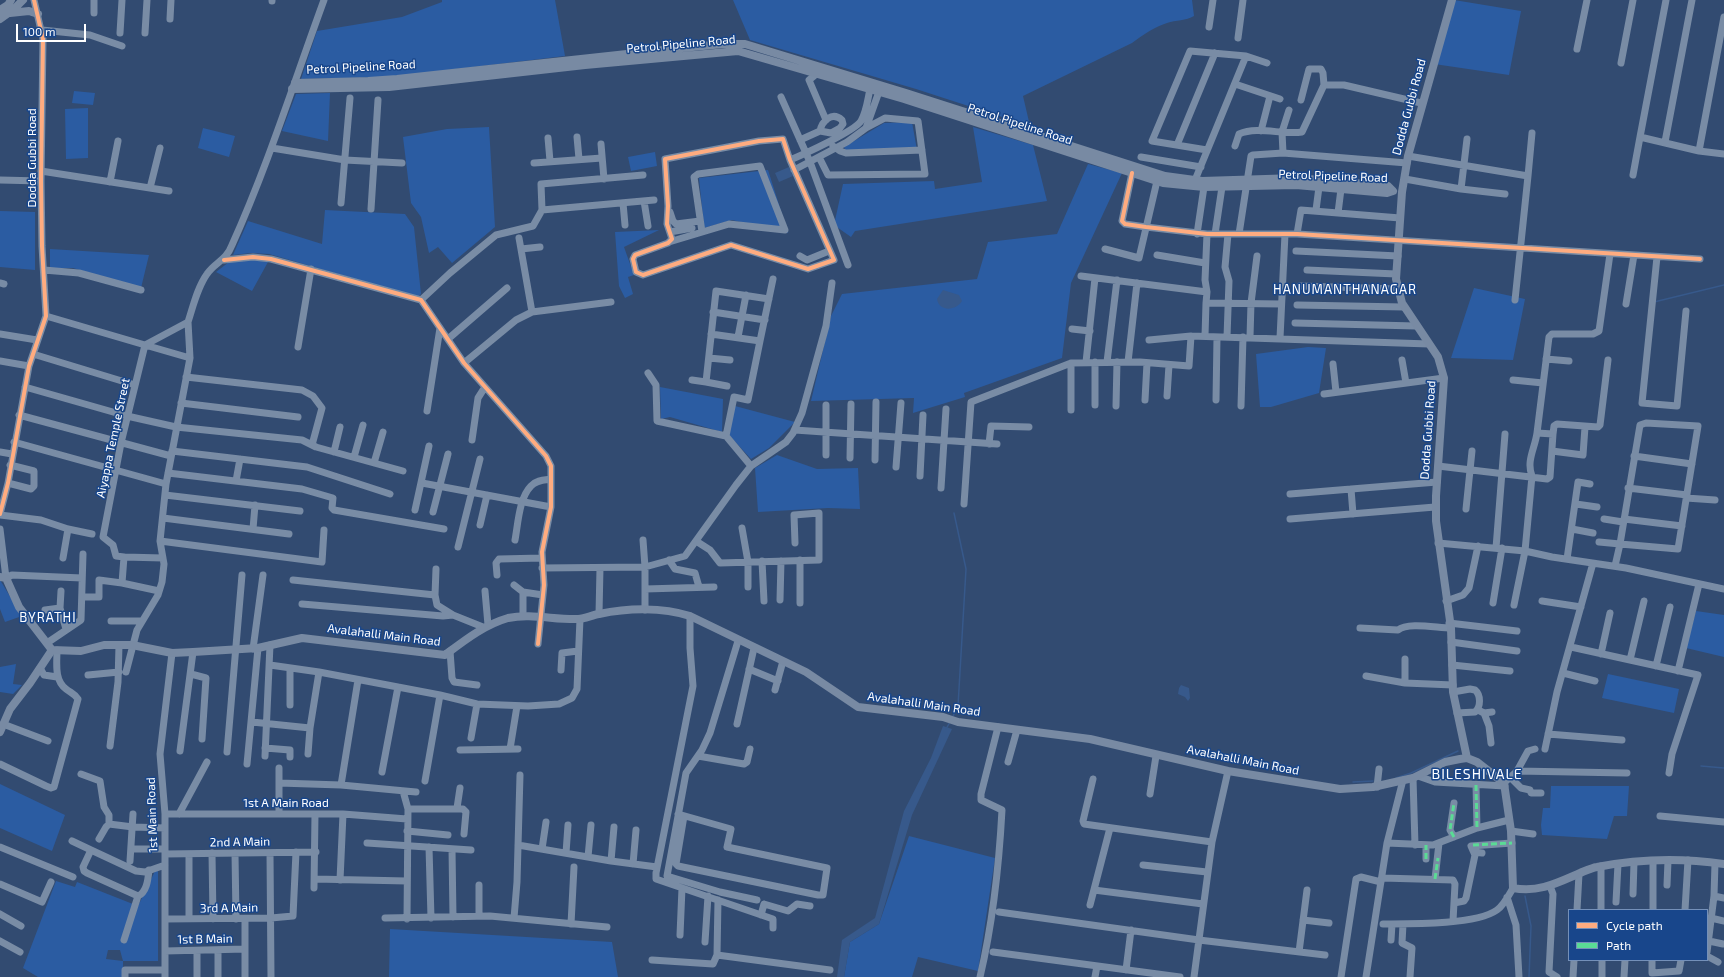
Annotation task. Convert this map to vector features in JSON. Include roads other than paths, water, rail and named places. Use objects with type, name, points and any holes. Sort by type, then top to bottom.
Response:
[{"type":"main road","points":[[0,10],[8,5],[11,0]]},
{"type":"main road","points":[[0,19],[10,13],[23,0]]},
{"type":"main road","name":"Dodda Gubbi Road","points":[[1452,0],[1421,103],[1407,159],[1402,192],[1396,274],[1397,289],[1404,307],[1438,357],[1444,378],[1435,507],[1438,543],[1450,626],[1453,688],[1467,758]]},
{"type":"main road","points":[[10,13],[29,11],[38,14]]},
{"type":"main road","name":"Petrol Pipeline Road","points":[[294,86],[374,88],[495,71],[738,50],[871,86],[1004,128],[1204,187],[1222,187],[1297,178],[1337,186],[1387,192],[1393,190]]},
{"type":"main road","name":"Petrol Pipeline Road","points":[[1004,128],[1157,181],[1246,183],[1319,187],[1337,186]]},
{"type":"main road","points":[[2,728],[10,709],[40,668],[52,648],[19,607],[3,578]]},
{"type":"main road","name":"Avalahalli Main Road","points":[[52,648],[81,651],[104,645],[132,645],[172,652],[193,652],[256,648],[302,638],[445,655],[486,626],[509,618],[523,616],[580,619],[599,614],[645,610],[669,611],[690,616],[738,641],[806,672],[858,707],[943,717],[958,722],[1090,739],[1156,756],[1228,771],[1340,789],[1377,787],[1416,777],[1444,762],[1467,758]]},
{"type":"main road","points":[[1467,758],[1477,762],[1506,782],[1512,843],[1513,888],[1524,890],[1550,886],[1601,866],[1634,862],[1688,860],[1724,864]]},
{"type":"street","name":"Dodda Gubbi Road","points":[[34,0],[42,30],[41,181],[46,316]]},
{"type":"street","points":[[94,0],[94,13]]},
{"type":"street","points":[[120,33],[122,0]]},
{"type":"street","points":[[145,33],[147,0]]},
{"type":"street","points":[[170,19],[171,0]]},
{"type":"street","points":[[224,260],[237,235],[272,148],[324,0]]},
{"type":"street","points":[[1209,26],[1213,0]]},
{"type":"street","points":[[1238,38],[1243,0]]},
{"type":"street","points":[[1577,49],[1587,0]]},
{"type":"street","points":[[1621,63],[1633,0]]},
{"type":"street","points":[[1633,175],[1666,0]]},
{"type":"street","points":[[1665,142],[1692,0]]},
{"type":"street","points":[[1699,151],[1724,17]]},
{"type":"street","points":[[42,30],[90,35],[122,46]]},
{"type":"street","points":[[1207,150],[1152,141],[1190,51],[1246,56],[1267,63]]},
{"type":"street","points":[[1177,145],[1215,53]]},
{"type":"street","points":[[1194,183],[1246,56]]},
{"type":"street","points":[[1235,146],[1239,134],[1261,131],[1303,131],[1324,85],[1324,73],[1321,69],[1309,69],[1301,100]]},
{"type":"street","points":[[816,72],[816,82],[811,87],[826,120]]},
{"type":"street","points":[[1235,84],[1280,99]]},
{"type":"street","points":[[1324,85],[1344,85],[1421,103]]},
{"type":"street","points":[[790,160],[806,154],[859,124],[864,114],[871,86]]},
{"type":"street","points":[[866,128],[880,89]]},
{"type":"street","points":[[780,96],[810,162],[848,265]]},
{"type":"street","points":[[1261,131],[1270,96]]},
{"type":"street","points":[[341,203],[350,98]]},
{"type":"street","points":[[371,209],[378,100]]},
{"type":"street","points":[[1283,153],[1282,132],[1288,110]]},
{"type":"street","points":[[800,140],[820,131],[831,133],[840,128],[843,124],[842,120],[837,117],[826,120],[822,124],[820,131]]},
{"type":"street","points":[[794,170],[835,148],[866,128],[885,118],[918,122],[925,174],[828,175],[819,157]]},
{"type":"street","points":[[1514,300],[1521,248],[1532,133]]},
{"type":"street","points":[[1640,137],[1699,151],[1724,154]]},
{"type":"street","points":[[548,138],[550,162]]},
{"type":"street","points":[[577,138],[579,159]]},
{"type":"street","points":[[669,242],[672,239],[667,224],[668,206],[665,159],[759,141],[783,139],[794,170],[834,260],[808,270],[731,245],[643,275],[638,274],[633,259],[635,254],[702,232],[729,224],[785,230],[760,166],[698,174],[694,177],[702,232]]},
{"type":"street","points":[[1461,189],[1467,139]]},
{"type":"street","points":[[110,182],[118,141]]},
{"type":"street","points":[[830,141],[835,148],[846,153],[922,150]]},
{"type":"street","points":[[601,144],[604,178]]},
{"type":"street","points":[[150,188],[160,148]]},
{"type":"street","points":[[272,148],[344,160],[402,163]]},
{"type":"street","points":[[1239,234],[1251,156],[1283,153],[1407,159],[1463,165],[1528,176]]},
{"type":"street","points":[[1141,157],[1200,167]]},
{"type":"street","points":[[534,163],[602,158]]},
{"type":"street","points":[[41,171],[169,191]]},
{"type":"street","points":[[1132,173],[1122,221],[1125,224],[1197,234],[1297,234],[1399,239],[1700,259]]},
{"type":"street","points":[[421,300],[450,273],[496,235],[533,226],[542,210],[541,184],[643,175]]},
{"type":"street","points":[[1405,179],[1461,189],[1505,194]]},
{"type":"street","points":[[0,180],[41,181]]},
{"type":"street","points":[[1105,249],[1139,258],[1157,181]]},
{"type":"street","points":[[1337,186],[1338,213]]},
{"type":"street","points":[[1197,234],[1204,187]]},
{"type":"street","points":[[1215,234],[1222,187]]},
{"type":"street","points":[[1316,210],[1319,187]]},
{"type":"street","points":[[1393,190],[1402,192]]},
{"type":"street","points":[[542,210],[654,200]]},
{"type":"street","points":[[644,201],[648,226]]},
{"type":"street","points":[[623,203],[625,225]]},
{"type":"street","points":[[668,206],[672,218],[676,224],[700,221]]},
{"type":"street","points":[[1297,234],[1301,210],[1316,210],[1400,218]]},
{"type":"street","points":[[670,232],[692,228]]},
{"type":"street","points":[[1205,336],[1207,292],[1205,263],[1207,234]]},
{"type":"street","points":[[1227,337],[1228,281],[1225,267],[1228,234]]},
{"type":"street","points":[[1280,338],[1285,234]]},
{"type":"street","points":[[519,238],[532,312]]},
{"type":"street","points":[[521,249],[540,247]]},
{"type":"street","points":[[800,256],[807,260],[829,251]]},
{"type":"street","points":[[1296,251],[1398,256]]},
{"type":"street","points":[[1514,605],[1525,551],[1532,476],[1529,469],[1537,433],[1546,359],[1551,334],[1593,334],[1599,331],[1610,254]]},
{"type":"street","points":[[1157,255],[1205,263]]},
{"type":"street","points":[[1626,304],[1634,255]]},
{"type":"street","points":[[1241,406],[1247,337],[1257,256]]},
{"type":"street","points":[[110,746],[122,672],[137,630],[159,591],[164,570],[160,541],[166,484],[190,358],[188,322],[204,279],[213,267],[224,260],[253,257],[271,259],[421,300],[464,363],[546,456],[551,466],[551,507],[542,558],[544,585],[538,644]]},
{"type":"street","points":[[1657,257],[1642,403],[1677,406],[1686,311]]},
{"type":"street","points":[[298,346],[311,269]]},
{"type":"street","points":[[44,270],[79,273],[141,290]]},
{"type":"street","points":[[1307,270],[1396,274]]},
{"type":"street","points":[[1081,276],[1207,292]]},
{"type":"street","points":[[1086,362],[1095,278]]},
{"type":"street","points":[[726,436],[734,398],[748,400],[773,280]]},
{"type":"street","points":[[1107,362],[1117,280]]},
{"type":"street","points":[[542,568],[645,567],[685,556],[751,466],[786,442],[795,430],[802,413],[826,326],[832,283]]},
{"type":"street","points":[[1128,362],[1138,283]]},
{"type":"street","points":[[1300,286],[1397,289]]},
{"type":"street","points":[[448,339],[507,288]]},
{"type":"street","points":[[706,382],[716,291],[769,299]]},
{"type":"street","points":[[738,337],[746,295]]},
{"type":"street","points":[[464,363],[516,320],[532,312],[611,302]]},
{"type":"street","points":[[1206,303],[1281,304]]},
{"type":"street","points":[[1297,305],[1404,307]]},
{"type":"street","points":[[713,312],[765,320]]},
{"type":"street","points":[[92,534],[68,529],[42,520],[0,514],[2,499],[8,483],[14,442],[29,366],[36,340],[46,316],[190,358]]},
{"type":"street","points":[[145,344],[188,322]]},
{"type":"street","points":[[1295,323],[1416,326]]},
{"type":"street","points":[[427,411],[440,328]]},
{"type":"street","points":[[1072,328],[1090,331]]},
{"type":"street","points":[[0,334],[36,340]]},
{"type":"street","points":[[711,334],[760,340]]},
{"type":"street","points":[[964,504],[971,402],[1071,363],[1128,362],[1189,366],[1191,336]]},
{"type":"street","points":[[1149,340],[1205,336],[1429,344]]},
{"type":"street","points":[[1216,400],[1217,337]]},
{"type":"street","name":"Aiyappa Temple Street","points":[[124,557],[116,556],[113,546],[104,537],[121,443],[145,344]]},
{"type":"street","points":[[33,354],[135,385]]},
{"type":"street","points":[[709,358],[730,360]]},
{"type":"street","points":[[1546,359],[1569,361]]},
{"type":"street","points":[[1402,360],[1406,383]]},
{"type":"street","points":[[1438,466],[1549,479],[1555,424],[1585,428],[1598,427],[1600,425],[1608,360]]},
{"type":"street","points":[[0,361],[29,366]]},
{"type":"street","points":[[1095,362],[1095,405]]},
{"type":"street","points":[[1116,406],[1117,362]]},
{"type":"street","points":[[1071,363],[1071,410]]},
{"type":"street","points":[[1145,400],[1147,363]]},
{"type":"street","points":[[1333,364],[1336,392]]},
{"type":"street","points":[[1167,396],[1169,365]]},
{"type":"street","points":[[648,373],[656,385],[658,421],[726,436],[751,466]]},
{"type":"street","points":[[186,377],[302,390],[313,396],[322,408],[312,444]]},
{"type":"street","points":[[1324,394],[1444,378]]},
{"type":"street","points":[[692,380],[727,386]]},
{"type":"street","points":[[1513,380],[1544,383]]},
{"type":"street","points":[[25,387],[128,416],[176,427],[302,440],[334,452],[403,471]]},
{"type":"street","points":[[472,440],[478,398],[485,387]]},
{"type":"street","points":[[875,460],[876,402]]},
{"type":"street","points":[[181,403],[298,416]]},
{"type":"street","points":[[896,467],[901,403]]},
{"type":"street","points":[[850,458],[851,404]]},
{"type":"street","points":[[826,405],[826,455]]},
{"type":"street","points":[[941,488],[946,409]]},
{"type":"street","points":[[19,415],[121,443],[172,453],[307,467],[390,494]]},
{"type":"street","points":[[920,476],[923,415]]},
{"type":"street","points":[[1599,542],[1620,544],[1678,549],[1698,426],[1642,423],[1639,427],[1620,544],[1615,566]]},
{"type":"street","points":[[354,457],[363,425]]},
{"type":"street","points":[[989,444],[991,426],[1029,427]]},
{"type":"street","points":[[334,452],[340,427]]},
{"type":"street","points":[[1552,451],[1583,455],[1585,428]]},
{"type":"street","points":[[795,430],[997,444]]},
{"type":"street","points":[[374,463],[383,432]]},
{"type":"street","points":[[1537,433],[1553,434]]},
{"type":"street","points":[[1493,603],[1499,548],[1505,434]]},
{"type":"street","points":[[14,442],[166,484]]},
{"type":"street","points":[[415,510],[422,484],[429,446]]},
{"type":"street","points":[[1466,509],[1472,450]]},
{"type":"street","points":[[0,452],[12,454]]},
{"type":"street","points":[[433,512],[448,454]]},
{"type":"street","points":[[1634,456],[1692,464]]},
{"type":"street","points":[[236,481],[240,459]]},
{"type":"street","points":[[458,548],[480,459]]},
{"type":"street","points":[[8,483],[27,489],[31,489],[34,486],[34,471],[10,465]]},
{"type":"street","points":[[168,473],[302,489],[333,498],[332,508],[334,510],[444,529]]},
{"type":"street","points":[[515,540],[523,502],[530,486],[541,480],[551,479]]},
{"type":"street","points":[[1290,494],[1436,482]]},
{"type":"street","points":[[1567,559],[1578,482],[1590,484]]},
{"type":"street","points":[[422,484],[551,507]]},
{"type":"street","points":[[1628,488],[1715,500]]},
{"type":"street","points":[[1351,489],[1353,514]]},
{"type":"street","points":[[165,495],[300,511]]},
{"type":"street","points":[[480,525],[487,496]]},
{"type":"street","points":[[1576,504],[1597,507]]},
{"type":"street","points":[[253,529],[255,505]]},
{"type":"street","points":[[1290,519],[1435,507]]},
{"type":"street","points":[[696,541],[712,552],[720,563],[819,560],[819,513],[794,515],[795,543]]},
{"type":"street","points":[[163,518],[289,534]]},
{"type":"street","points":[[1604,519],[1682,526]]},
{"type":"street","points":[[742,528],[748,562],[748,587]]},
{"type":"street","points":[[0,529],[3,578],[12,575],[82,578]]},
{"type":"street","points":[[63,558],[68,529]]},
{"type":"street","points":[[1572,529],[1593,533]]},
{"type":"street","points":[[160,541],[322,562],[324,530]]},
{"type":"street","points":[[643,540],[645,567],[645,610]]},
{"type":"street","points":[[1438,543],[1525,551],[1615,566],[1724,590]]},
{"type":"street","points":[[1446,600],[1463,595],[1469,588],[1478,546]]},
{"type":"street","points":[[0,764],[46,786],[54,787],[78,700],[72,692],[64,688],[57,677],[52,648],[66,629],[81,620],[83,554]]},
{"type":"street","points":[[122,583],[124,557],[163,558]]},
{"type":"street","points":[[496,575],[496,563],[499,559],[542,558]]},
{"type":"street","points":[[669,560],[675,569],[695,573],[699,587]]},
{"type":"street","points":[[800,560],[800,603]]},
{"type":"street","points":[[762,561],[764,601]]},
{"type":"street","points":[[780,600],[781,561]]},
{"type":"street","points":[[1545,750],[1563,673],[1593,563]]},
{"type":"street","points":[[599,614],[600,568]]},
{"type":"street","points":[[436,569],[434,595],[437,605],[453,615],[486,626],[485,591]]},
{"type":"street","points":[[227,752],[234,650],[242,575]]},
{"type":"street","points":[[247,764],[252,722],[256,648],[263,575]]},
{"type":"street","points":[[82,597],[99,597],[99,580],[159,591]]},
{"type":"street","points":[[293,580],[434,595]]},
{"type":"street","points":[[1678,671],[1699,584]]},
{"type":"street","points":[[514,585],[523,592],[543,595]]},
{"type":"street","points":[[645,589],[714,587]]},
{"type":"street","points":[[61,591],[60,608],[66,629]]},
{"type":"street","points":[[523,592],[523,616]]},
{"type":"street","points":[[1542,601],[1581,607]]},
{"type":"street","points":[[1630,660],[1644,601]]},
{"type":"street","points":[[302,604],[443,616],[453,615]]},
{"type":"street","points":[[1656,666],[1670,607]]},
{"type":"street","points":[[45,610],[60,608]]},
{"type":"street","points":[[1601,654],[1610,613]]},
{"type":"street","points":[[690,616],[690,648],[693,686],[657,866],[656,879],[773,919],[773,928]]},
{"type":"street","points":[[270,665],[319,672],[440,695],[477,704],[517,706],[559,704],[572,698],[577,689],[580,619]]},
{"type":"street","points":[[111,621],[142,621]]},
{"type":"street","points":[[1360,628],[1398,630],[1402,626],[1450,626],[1517,631]]},
{"type":"street","points":[[681,815],[732,830],[728,847],[828,868],[823,895],[818,896],[678,866],[676,864],[681,815],[686,773],[698,756],[715,721],[738,641]]},
{"type":"street","points":[[1451,642],[1517,651]]},
{"type":"street","points":[[119,645],[122,672]]},
{"type":"street","points":[[270,645],[265,752],[290,750],[290,757]]},
{"type":"street","points":[[1570,647],[1698,675],[1676,748],[1672,754],[1669,773]]},
{"type":"street","points":[[737,724],[754,648]]},
{"type":"street","points":[[450,651],[452,678],[454,682],[477,685]]},
{"type":"street","points":[[561,670],[562,653],[578,651]]},
{"type":"street","name":"1st Main Road","points":[[165,973],[165,814],[160,754],[172,652]]},
{"type":"street","points":[[180,751],[193,652]]},
{"type":"street","points":[[1405,659],[1405,683]]},
{"type":"street","points":[[775,690],[783,661]]},
{"type":"street","points":[[1452,665],[1510,671]]},
{"type":"street","points":[[40,668],[44,675],[57,677]]},
{"type":"street","points":[[290,668],[290,705]]},
{"type":"street","points":[[749,669],[778,680]]},
{"type":"street","points":[[88,674],[122,672]]},
{"type":"street","points":[[308,754],[310,728],[319,672]]},
{"type":"street","points":[[1563,673],[1595,681]]},
{"type":"street","points":[[190,674],[206,678],[202,739]]},
{"type":"street","points":[[1366,676],[1405,683],[1470,689],[1477,692],[1481,711],[1489,726],[1491,743]]},
{"type":"street","points":[[341,785],[358,680]]},
{"type":"street","points":[[382,772],[398,687]]},
{"type":"street","points":[[425,781],[440,695]]},
{"type":"street","points":[[471,738],[477,704]]},
{"type":"street","points":[[510,749],[517,706]]},
{"type":"street","points":[[1457,713],[1481,711],[1492,712]]},
{"type":"street","points":[[252,722],[310,728]]},
{"type":"street","points":[[980,977],[988,945],[993,908],[1002,810],[981,800],[981,794],[998,727]]},
{"type":"street","points":[[2,728],[48,740]]},
{"type":"street","points":[[1008,762],[1017,730]]},
{"type":"street","points":[[1548,734],[1622,740]]},
{"type":"street","points":[[460,750],[518,749]]},
{"type":"street","points":[[698,756],[744,764],[748,762],[750,749]]},
{"type":"street","points":[[1506,782],[1517,771],[1528,751],[1535,749]]},
{"type":"street","points":[[1150,794],[1156,756]]},
{"type":"street","points":[[179,814],[207,762]]},
{"type":"street","points":[[279,768],[279,813]]},
{"type":"street","points":[[1377,787],[1379,769]]},
{"type":"street","points":[[1194,977],[1212,842],[1228,771]]},
{"type":"street","points":[[1517,771],[1627,773]]},
{"type":"street","points":[[81,774],[100,782],[104,807],[109,814],[109,824],[99,840]]},
{"type":"street","points":[[514,918],[520,775]]},
{"type":"street","points":[[1414,845],[1416,777],[1435,782],[1476,785],[1506,782],[1530,790],[1531,793],[1541,793]]},
{"type":"street","points":[[1093,779],[1083,823],[1212,842]]},
{"type":"street","points":[[1366,977],[1387,843],[1403,780]]},
{"type":"street","points":[[279,783],[341,785],[416,792]]},
{"type":"street","points":[[1476,785],[1477,828]]},
{"type":"street","points":[[457,808],[460,788]]},
{"type":"street","points":[[403,791],[408,809],[407,919]]},
{"type":"street","points":[[1454,803],[1450,830],[1454,837]]},
{"type":"street","points":[[408,809],[463,809],[466,812],[464,834]]},
{"type":"street","points":[[130,861],[133,814]]},
{"type":"street","name":"1st A Main Road","points":[[165,814],[343,814],[408,819]]},
{"type":"street","points":[[314,888],[316,852],[315,814]]},
{"type":"street","points":[[340,880],[343,814]]},
{"type":"street","points":[[681,815],[667,876],[720,892],[757,900]]},
{"type":"street","points":[[1660,816],[1724,822]]},
{"type":"street","points":[[1387,843],[1414,845],[1439,843],[1477,828],[1509,820]]},
{"type":"street","points":[[542,849],[546,822]]},
{"type":"street","points":[[109,824],[133,827],[165,828]]},
{"type":"street","points":[[566,854],[568,825]]},
{"type":"street","points":[[588,857],[590,825]]},
{"type":"street","points":[[610,861],[614,827]]},
{"type":"street","points":[[1090,905],[1110,828]]},
{"type":"street","points":[[633,864],[636,830]]},
{"type":"street","points":[[408,831],[448,836]]},
{"type":"street","points":[[1511,831],[1533,834]]},
{"type":"street","points":[[72,841],[136,871],[150,870],[165,865]]},
{"type":"street","points":[[367,843],[471,850]]},
{"type":"street","points":[[1436,879],[1439,843]]},
{"type":"street","points":[[1482,853],[1474,852],[1470,847],[1473,845],[1512,843]]},
{"type":"street","points":[[518,845],[610,861],[657,866]]},
{"type":"street","points":[[1426,845],[1426,859]]},
{"type":"street","points":[[0,847],[73,877]]},
{"type":"street","points":[[429,847],[431,918]]},
{"type":"street","name":"2nd A Main","points":[[131,849],[189,854],[316,852]]},
{"type":"street","points":[[452,849],[454,917]]},
{"type":"street","points":[[91,850],[83,865],[84,871],[138,896]]},
{"type":"street","name":"3rd A Main","points":[[165,920],[245,919],[293,916],[296,852]]},
{"type":"street","points":[[1454,903],[1464,901],[1466,898],[1474,852]]},
{"type":"street","points":[[235,853],[236,919]]},
{"type":"street","points":[[270,853],[271,977]]},
{"type":"street","points":[[189,854],[189,919]]},
{"type":"street","points":[[212,854],[213,919]]},
{"type":"street","points":[[1685,909],[1688,860]]},
{"type":"street","points":[[1653,861],[1653,909]]},
{"type":"street","points":[[1667,885],[1668,861]]},
{"type":"street","points":[[1633,894],[1634,862]]},
{"type":"street","points":[[1708,946],[1714,896],[1715,863]]},
{"type":"street","points":[[1143,864],[1208,872]]},
{"type":"street","points":[[1616,902],[1618,864]]},
{"type":"street","points":[[1601,866],[1601,909]]},
{"type":"street","points":[[571,924],[574,867]]},
{"type":"street","points":[[124,940],[138,896],[142,894],[145,888],[150,870]]},
{"type":"street","points":[[1577,909],[1579,874]]},
{"type":"street","points":[[1341,977],[1356,879],[1361,877],[1381,880],[1455,880],[1453,921]]},
{"type":"street","points":[[315,879],[408,881]]},
{"type":"street","points":[[0,884],[42,902],[51,882]]},
{"type":"street","points":[[479,885],[479,916]]},
{"type":"street","points":[[1550,886],[1553,894],[1549,972],[1557,977]]},
{"type":"street","points":[[680,935],[682,888]]},
{"type":"street","points":[[1383,924],[1470,920],[1491,914],[1498,909],[1513,888]]},
{"type":"street","points":[[1094,890],[1203,904]]},
{"type":"street","points":[[1299,952],[1307,890]]},
{"type":"street","points":[[705,942],[708,896]]},
{"type":"street","points":[[1714,896],[1724,898]]},
{"type":"street","points":[[1507,897],[1516,925],[1518,977]]},
{"type":"street","points":[[652,960],[713,964],[717,955],[718,900]]},
{"type":"street","points":[[761,915],[764,904],[788,911],[797,904],[810,906]]},
{"type":"street","points":[[999,912],[1199,940],[1325,955]]},
{"type":"street","points":[[0,914],[21,926]]},
{"type":"street","points":[[385,918],[407,919],[479,916],[607,927]]},
{"type":"street","points":[[1711,918],[1724,920]]},
{"type":"street","points":[[245,919],[245,977]]},
{"type":"street","points":[[1303,920],[1329,923]]},
{"type":"street","points":[[1391,940],[1392,924]]},
{"type":"street","points":[[1403,924],[1402,943],[1412,948],[1410,977]]},
{"type":"street","points":[[1129,972],[1131,930]]},
{"type":"street","points":[[1709,941],[1723,944]]},
{"type":"street","points":[[0,942],[20,952]]},
{"type":"street","name":"1st B Main","points":[[165,951],[245,949]]},
{"type":"street","points":[[197,950],[197,977]]},
{"type":"street","points":[[218,950],[218,977]]},
{"type":"street","points":[[993,952],[1097,966],[1129,972],[1180,977]]},
{"type":"street","points":[[717,955],[830,970]]},
{"type":"street","points":[[1708,957],[1718,962]]},
{"type":"street","points":[[1574,961],[1574,977]]},
{"type":"street","points":[[1602,961],[1602,977]]},
{"type":"street","points":[[1624,977],[1625,961]]},
{"type":"street","points":[[1652,961],[1652,973],[1679,971],[1681,961]]},
{"type":"street","points":[[1095,977],[1097,966]]},
{"type":"street","points":[[125,977],[125,970],[165,973]]},
{"type":"waterway","points":[[1654,302],[1724,285]]},
{"type":"waterway","points":[[953,716],[958,706],[966,569],[954,513]]},
{"type":"waterway","points":[[946,729],[950,722]]},
{"type":"waterway","points":[[1396,778],[1411,773],[1458,751]]},
{"type":"waterway","points":[[1701,766],[1724,768]]},
{"type":"waterway","points":[[1353,782],[1373,781]]},
{"type":"waterway","points":[[1525,896],[1531,926],[1529,977]]},
{"type":"district","name":"HANUMANTHANAGAR","points":[[1345,290]]},
{"type":"district","name":"BYRATHI","points":[[48,618]]},
{"type":"district","name":"BILESHIVALE","points":[[1477,774]]}]
